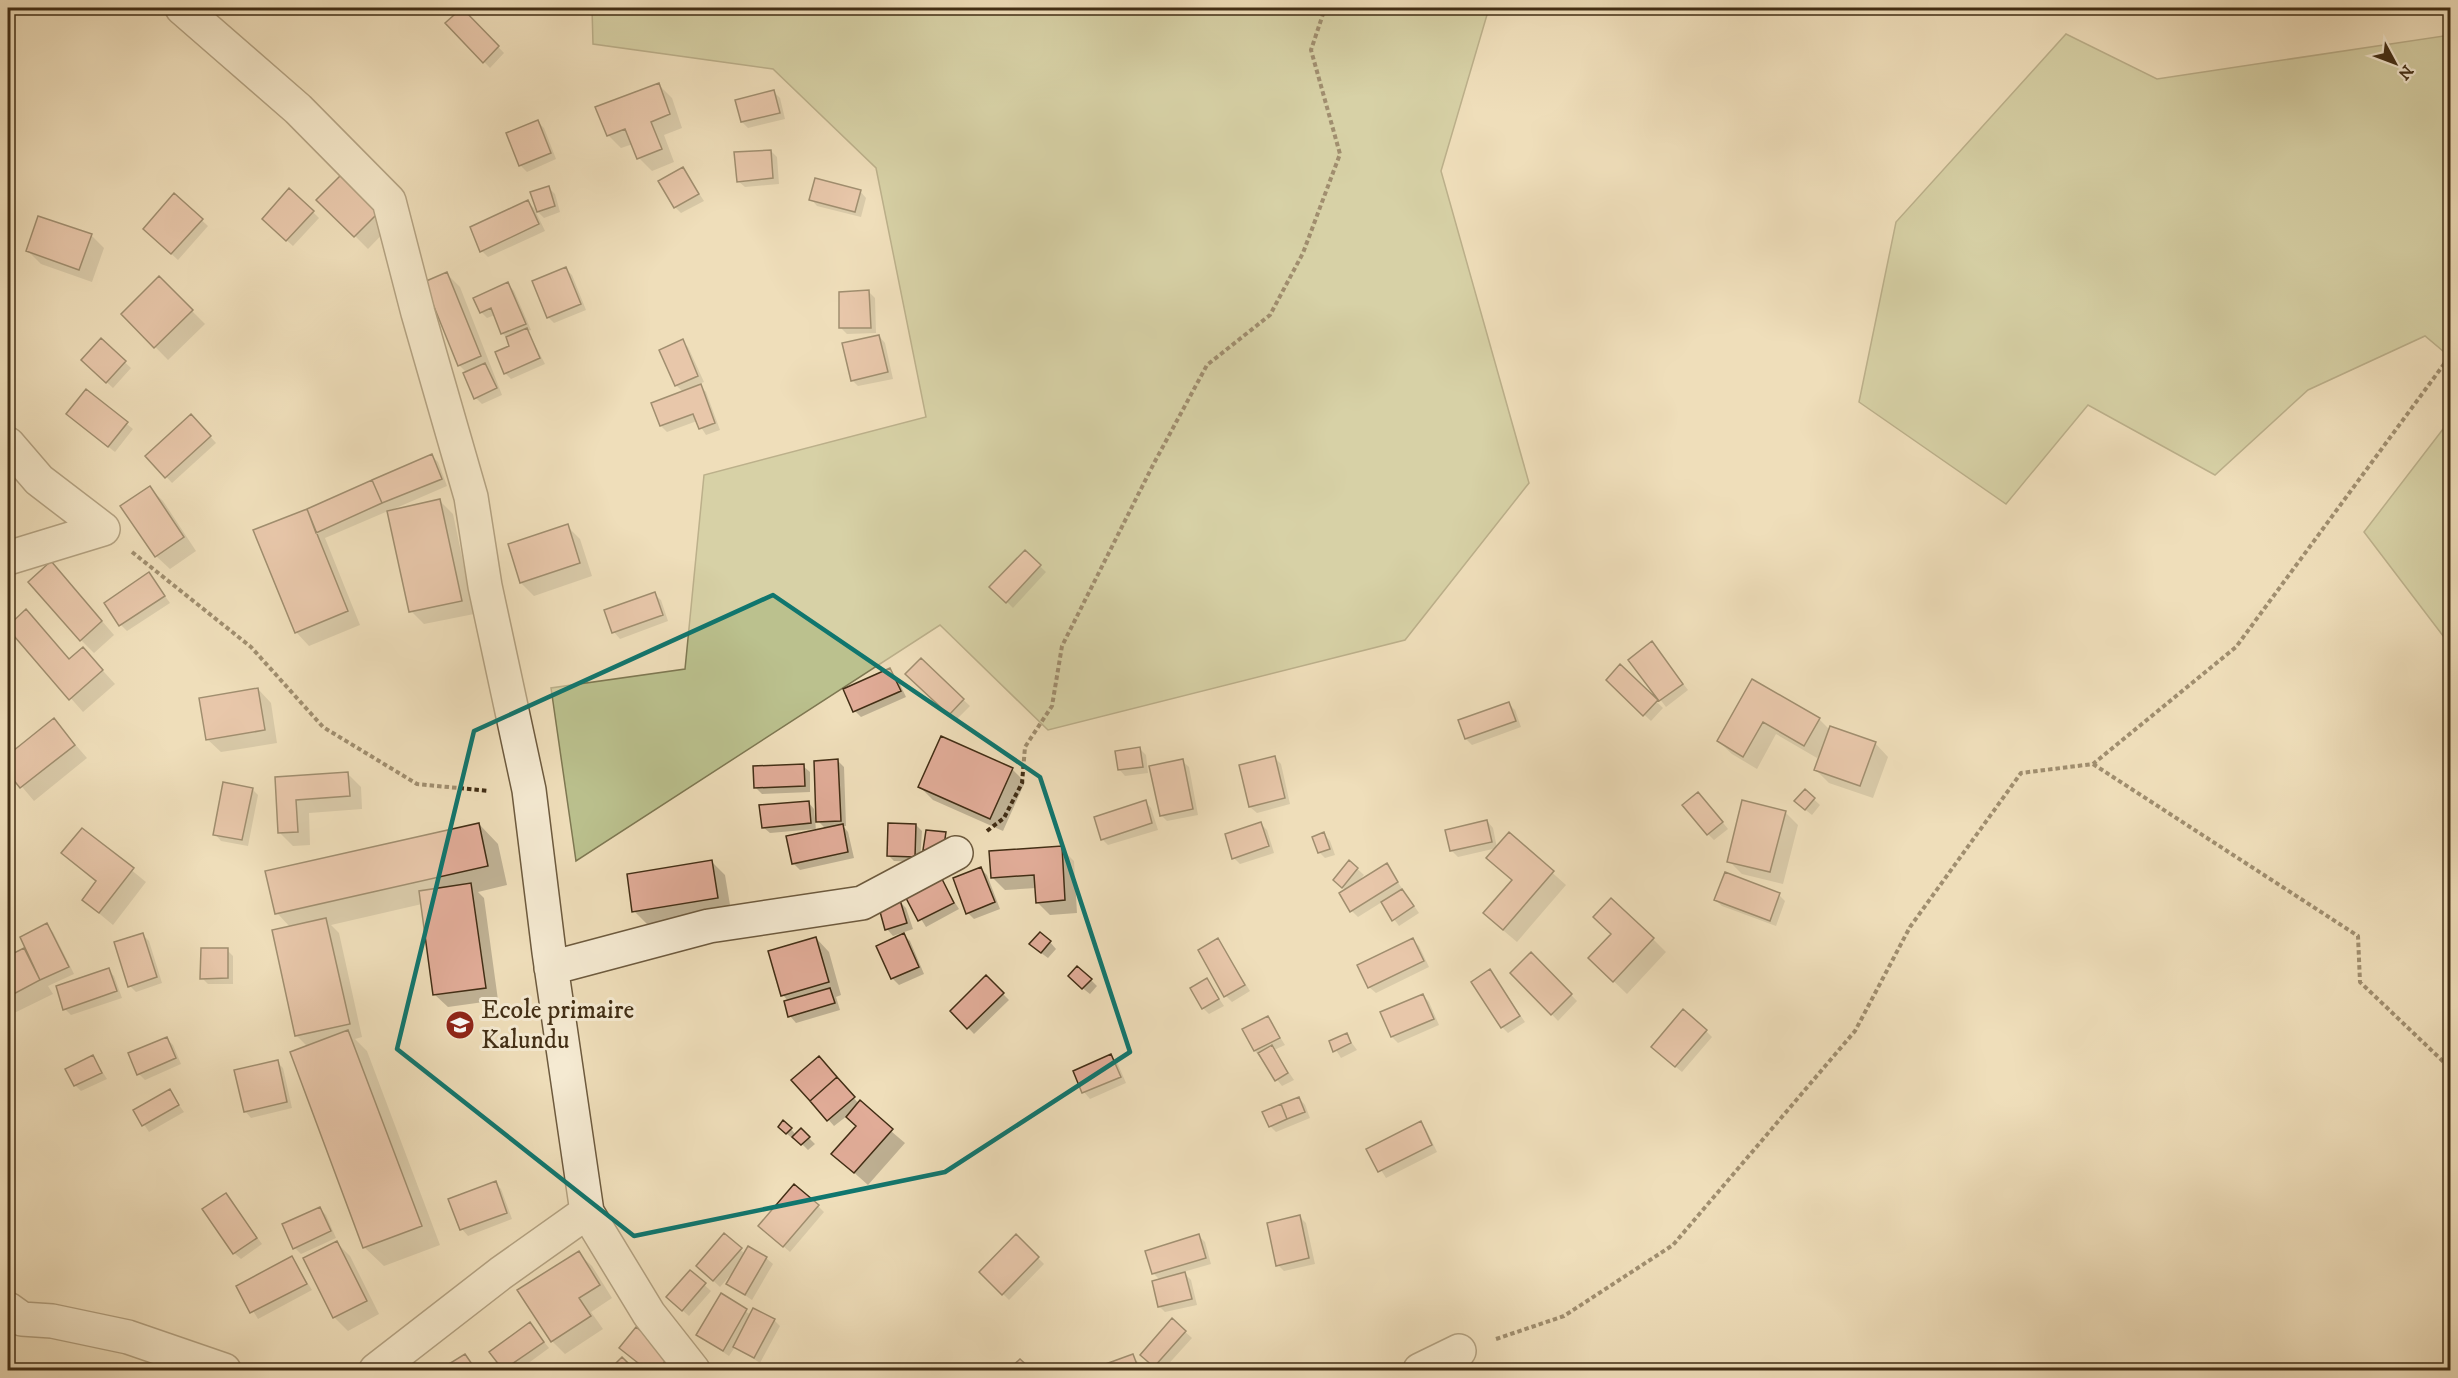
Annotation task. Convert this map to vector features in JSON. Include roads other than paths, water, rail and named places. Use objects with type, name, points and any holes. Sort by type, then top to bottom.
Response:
[{"type":"street","points":[[182,8],[298,109],[389,201],[417,313],[471,496],[485,586],[529,790],[551,968],[587,1212],[649,1314],[693,1371]]},
{"type":"street","points":[[8,444],[39,480],[103,529],[8,558]]},
{"type":"street","points":[[551,968],[709,926],[862,903],[956,853]]},
{"type":"street","points":[[376,1371],[501,1273],[587,1212]]},
{"type":"street","points":[[8,1310],[22,1319],[52,1321],[128,1337],[224,1371]]},
{"type":"street","points":[[1420,1371],[1460,1351]]},
{"type":"place","name":"Ecole primaire Kalundu","points":[[460,1025]]}]
